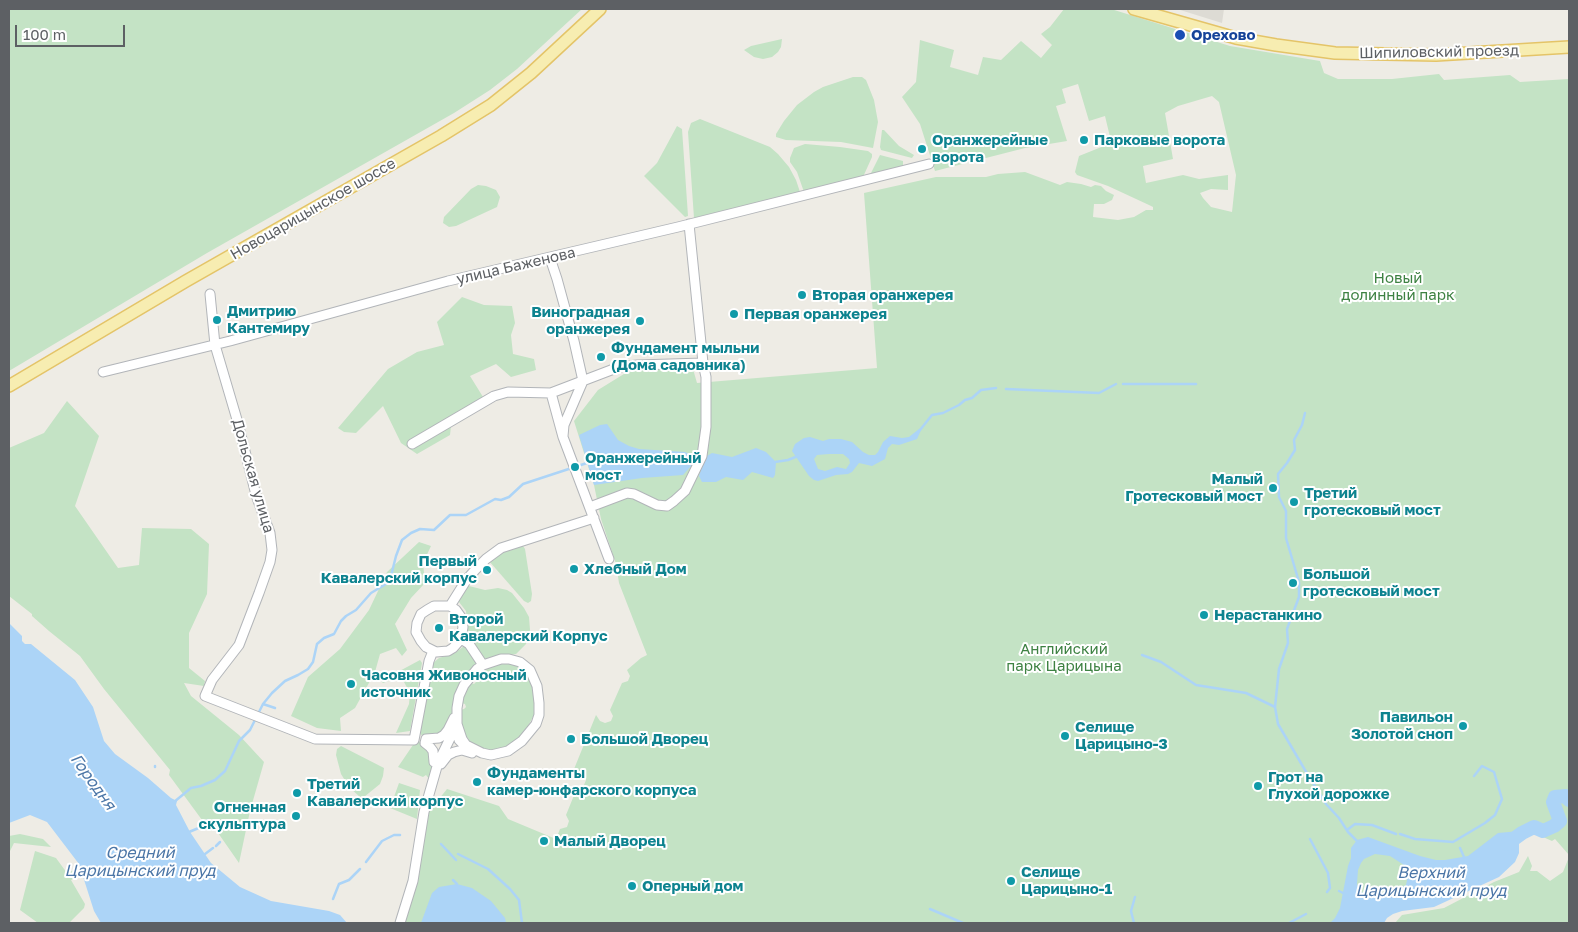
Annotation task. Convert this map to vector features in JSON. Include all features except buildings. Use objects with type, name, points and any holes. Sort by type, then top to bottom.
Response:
[{"type":"main road","name":"Новоцарицынское шоссе","points":[[9,386],[186,281],[441,136],[491,105],[531,73],[600,9]]},
{"type":"main road","name":"Шипиловский проезд","points":[[1134,9],[1236,38],[1335,53],[1436,55],[1569,48]]},
{"type":"street","name":"улица Баженова","points":[[104,372],[215,345],[448,281],[550,258],[929,164]]},
{"type":"street","points":[[590,507],[626,493],[634,494],[657,505],[667,506],[685,491],[702,456],[706,427],[706,377],[689,224]]},
{"type":"street","points":[[550,258],[574,341],[583,381],[564,425],[563,437]]},
{"type":"street","name":"Дольская улица","points":[[210,294],[215,345],[256,494],[270,533],[272,550],[260,593],[238,645],[210,684],[205,696],[316,739],[414,740],[415,737]]},
{"type":"street","points":[[412,444],[494,396],[508,392],[551,393],[619,367],[703,363]]},
{"type":"street","points":[[551,393],[563,437],[609,559]]},
{"type":"street","points":[[450,606],[472,574],[486,559],[502,548],[594,518]]},
{"type":"street","points":[[434,606],[450,606],[461,617],[463,626],[461,639],[458,644],[448,651],[441,653],[433,651],[421,641],[416,632],[417,623],[421,614],[434,606]]},
{"type":"street","points":[[461,639],[469,644],[483,665]]},
{"type":"street","points":[[400,923],[413,881],[424,812],[438,763],[448,743],[456,726],[459,696],[464,685],[477,669],[483,665],[501,659],[515,660],[530,670],[537,686],[539,715],[522,742],[500,754],[482,753],[464,744],[448,743],[426,741],[415,737],[429,661],[433,651]]},
{"type":"street","points":[[454,718],[464,744],[472,753],[462,750],[454,752],[448,755],[441,764],[434,762],[433,751],[425,743],[426,741],[426,739],[439,738],[444,735],[454,718]]},
{"type":"shaded area","points":[[1177,9],[1224,9],[1222,23]]},
{"type":"green space","points":[[9,9],[582,9],[517,69],[490,90],[454,113],[207,253],[9,371]]},
{"type":"green space","points":[[1064,9],[1111,9],[1230,46],[1320,61],[1324,73],[1338,79],[1392,79],[1439,74],[1444,80],[1510,75],[1520,82],[1569,79],[1569,855],[1555,839],[1552,841],[1543,837],[1535,830],[1526,831],[1354,923],[400,923],[427,814],[447,789],[499,806],[508,819],[556,839],[560,829],[567,827],[569,821],[566,815],[577,788],[584,785],[586,780],[584,773],[579,771],[572,774],[596,715],[600,721],[605,723],[611,721],[613,716],[610,710],[622,683],[628,681],[630,676],[627,670],[647,655],[619,583],[616,564],[601,519],[594,485],[574,421],[598,390],[632,369],[693,369],[697,383],[877,368],[864,193],[936,177],[986,177],[1025,172],[1060,185],[1067,182],[1091,187],[1095,185],[1101,186],[1114,195],[1112,200],[1104,204],[1094,204],[1093,217],[1118,220],[1134,217],[1146,210],[1153,210],[1153,207],[1149,205],[1108,186],[1077,175],[1075,172],[1079,156],[1104,146],[1110,137],[1105,116],[1089,121],[1078,84],[1062,89],[1066,103],[1056,106],[1067,141],[1025,148],[935,171],[920,124],[902,97],[916,82],[920,40],[954,50],[950,67],[978,75],[983,57],[1001,60],[1021,41],[1041,58],[1052,45],[1041,34],[1050,27]],"holes":[[[1212,96],[1219,102],[1236,175],[1232,212],[1211,207],[1200,193],[1211,189],[1228,190],[1228,175],[1199,179],[1183,175],[1146,183],[1143,166],[1173,159],[1165,113],[1178,106]]]},
{"type":"green space","points":[[782,39],[781,47],[772,57],[763,59],[754,57],[744,50],[751,46]]},
{"type":"green space","points":[[853,77],[862,77],[866,80],[874,100],[878,122],[873,148],[841,142],[786,140],[776,137],[784,121],[797,105],[823,87]]},
{"type":"green space","points":[[700,119],[770,147],[789,167],[800,192],[694,218],[688,132],[691,123]]},
{"type":"green space","points":[[677,126],[682,129],[688,216],[685,217],[644,176],[657,163]]},
{"type":"green space","points":[[882,130],[899,146],[914,155],[912,158],[881,150]]},
{"type":"green space","points":[[805,144],[868,151],[872,154],[872,157],[863,177],[804,192],[797,172],[790,162],[790,158],[794,148]]},
{"type":"green space","points":[[880,155],[903,161],[903,167],[870,175]]},
{"type":"green space","points":[[478,185],[496,190],[500,197],[497,207],[456,226],[449,227],[443,223],[444,217],[471,189]]},
{"type":"green space","points":[[462,297],[484,305],[512,306],[515,323],[511,335],[513,354],[534,359],[536,370],[511,377],[496,364],[470,376],[488,405],[451,426],[450,435],[417,454],[401,443],[383,406],[356,433],[344,432],[338,428],[388,369],[417,352],[444,345],[437,322]]},
{"type":"green space","points":[[67,401],[99,436],[75,506],[118,568],[139,565],[142,528],[191,529],[209,544],[207,594],[189,633],[189,668],[205,681],[204,686],[184,683],[191,696],[239,735],[264,762],[250,811],[239,863],[216,830],[210,831],[203,825],[202,820],[169,775],[170,770],[104,689],[80,656],[9,596],[9,448],[44,433]]},
{"type":"green space","points":[[419,542],[431,546],[423,563],[425,583],[411,598],[395,624],[407,650],[402,656],[396,648],[380,654],[375,672],[355,708],[340,718],[341,731],[317,728],[291,716],[308,677],[340,649],[369,610],[387,572]]},
{"type":"green space","points":[[514,546],[523,546],[525,549],[532,594],[531,601],[528,603],[524,601],[489,561]]},
{"type":"green space","points":[[469,586],[485,590],[498,588],[507,590],[512,593],[524,608],[529,617],[530,630],[526,644],[516,654],[483,658],[468,635],[466,611],[459,602],[458,597]]},
{"type":"green space","points":[[464,646],[467,646],[477,662],[476,665],[444,735],[423,737],[419,732],[432,664],[439,658],[455,653]]},
{"type":"green space","points":[[420,660],[422,663],[410,731],[396,733],[409,704],[410,693],[404,682],[394,679],[383,683],[381,681]]},
{"type":"green space","points":[[503,661],[514,663],[526,671],[531,678],[536,701],[534,715],[522,737],[505,749],[490,751],[478,748],[466,737],[462,728],[460,710],[466,707],[465,704],[461,703],[469,682],[474,684],[476,682],[474,676],[479,671]]},
{"type":"green space","points":[[417,741],[425,743],[434,762],[429,779],[426,775],[423,777],[398,767]]},
{"type":"green space","points":[[341,746],[384,768],[380,784],[364,797],[361,798],[349,787],[341,774],[336,755],[337,749]]},
{"type":"green space","points":[[399,783],[420,790],[417,819],[390,808]]},
{"type":"green space","points":[[20,834],[43,839],[51,847],[14,843],[9,853],[9,836]]},
{"type":"green space","points":[[35,851],[56,858],[67,873],[82,867],[80,875],[71,880],[85,904],[84,908],[69,923],[38,923],[20,910]]},
{"type":"green space","points":[[1528,856],[1532,866],[1530,871],[1537,871],[1550,881],[1563,872],[1569,857],[1569,923],[1395,923],[1402,915],[1444,908],[1494,882],[1519,872]]},
{"type":"water","points":[[607,424],[618,440],[629,446],[639,449],[685,452],[692,455],[692,465],[683,475],[642,478],[594,485],[579,435],[600,425]]},
{"type":"water","points":[[922,428],[917,439],[899,445],[892,444],[888,448],[885,459],[872,466],[859,463],[848,474],[836,475],[818,481],[809,476],[792,451],[795,444],[804,438],[810,437],[823,441],[841,439],[852,442],[863,452],[875,455],[883,442],[890,436],[909,437]],"holes":[[[843,454],[849,459],[850,463],[846,469],[837,467],[825,471],[818,469],[814,459],[817,455]]]},
{"type":"water","points":[[756,448],[766,452],[776,462],[773,478],[752,472],[743,480],[726,477],[716,482],[702,482],[699,476],[705,457],[712,453],[732,457]]},
{"type":"water","name":"Средний Царицынский пруд","points":[[9,623],[22,636],[22,641],[25,644],[31,644],[75,680],[93,707],[104,741],[115,754],[177,801],[176,805],[190,832],[211,863],[240,887],[271,901],[329,911],[340,915],[347,923],[101,923],[94,911],[79,864],[47,822],[30,815],[9,823]]},
{"type":"water","name":"Верхний Царицынский пруд","points":[[1520,831],[1524,836],[1519,843],[1519,853],[1515,862],[1499,877],[1434,907],[1393,914],[1384,923],[1330,923],[1340,908],[1351,858],[1351,848],[1357,840],[1368,837],[1420,856],[1445,860],[1468,856],[1498,833]],"holes":[[[1375,854],[1390,856],[1404,865],[1409,871],[1406,885],[1398,889],[1391,896],[1366,896],[1357,884],[1358,870],[1361,863],[1364,859]]]},
{"type":"water","points":[[457,884],[472,888],[491,901],[505,918],[506,923],[421,923],[432,893],[439,887]]},
{"type":"waterway","points":[[1006,389],[1099,393],[1116,384]]},
{"type":"waterway","points":[[1123,384],[1196,384]]},
{"type":"waterway","points":[[920,430],[932,415],[943,413],[959,405],[965,400],[972,398],[981,390],[996,388]]},
{"type":"waterway","points":[[1305,413],[1302,425],[1294,440],[1295,450],[1278,474],[1279,497],[1286,511],[1286,538],[1299,582],[1299,597],[1287,629],[1288,643],[1279,669],[1275,707],[1278,724],[1305,770],[1326,804],[1358,842]]},
{"type":"waterway","points":[[775,462],[798,456]]},
{"type":"waterway","points":[[174,802],[191,788],[215,780],[225,771],[239,741],[250,730],[263,704],[272,693],[285,681],[308,669],[313,662],[317,644],[324,638],[334,634],[346,616],[356,610],[371,593],[386,584],[391,576],[402,540],[420,529],[434,530],[450,515],[466,515],[495,499],[501,500],[509,497],[523,484],[590,462]]},
{"type":"waterway","points":[[1142,655],[1161,662],[1196,685],[1246,693],[1275,707]]},
{"type":"waterway","points":[[263,704],[275,708]]},
{"type":"waterway","points":[[1400,834],[1415,839],[1453,842],[1485,823],[1495,815],[1502,799],[1494,772],[1482,766],[1474,776]]},
{"type":"waterway","points":[[1507,844],[1534,827],[1543,831],[1554,826],[1560,821],[1553,802],[1555,797],[1566,796],[1569,800]]},
{"type":"waterway","points":[[189,832],[201,827],[208,820]]},
{"type":"waterway","points":[[1347,830],[1355,824],[1372,825],[1396,834]]},
{"type":"waterway","points":[[366,862],[382,841],[394,835],[400,835]]},
{"type":"waterway","points":[[1310,839],[1328,873],[1330,888],[1327,892]]},
{"type":"waterway","points":[[216,846],[220,842]]},
{"type":"waterway","points":[[441,844],[456,860]]},
{"type":"waterway","points":[[205,854],[213,848]]},
{"type":"waterway","points":[[1460,848],[1464,857]]},
{"type":"waterway","points":[[458,854],[488,869],[510,889],[519,900],[522,923]]},
{"type":"waterway","points":[[333,899],[339,884],[349,880],[360,869]]},
{"type":"waterway","points":[[453,880],[457,884]]},
{"type":"waterway","points":[[1339,891],[1343,893]]},
{"type":"waterway","points":[[1134,923],[1131,911],[1135,897]]},
{"type":"waterway","points":[[930,909],[963,923]]},
{"type":"waterway","points":[[1289,923],[1306,914]]},
{"type":"place","name":"Орехово","points":[[1180,35]]},
{"type":"place","name":"Парковые ворота","points":[[1084,140]]},
{"type":"place","name":"Оранжерейные ворота","points":[[922,149]]},
{"type":"place","name":"Вторая оранжерея","points":[[802,295]]},
{"type":"place","name":"Первая оранжерея","points":[[734,314]]},
{"type":"place","name":"Дмитрию Кантемиру","points":[[217,320]]},
{"type":"place","name":"Виноградная оранжерея","points":[[640,321]]},
{"type":"place","name":"Фундамент мыльни (Дома садовника)","points":[[601,357]]},
{"type":"place","name":"Оранжерейный мост","points":[[575,467]]},
{"type":"place","name":"Малый Гротесковый мост","points":[[1273,488]]},
{"type":"place","name":"Третий гротесковый мост","points":[[1294,502]]},
{"type":"place","name":"Хлебный Дом","points":[[574,569]]},
{"type":"place","name":"Первый Кавалерский корпус","points":[[487,570]]},
{"type":"place","name":"Большой гротесковый мост","points":[[1293,583]]},
{"type":"place","name":"Нерастанкино","points":[[1204,615]]},
{"type":"place","name":"Второй Кавалерский Корпус","points":[[439,628]]},
{"type":"place","name":"Часовня Живоносный источник","points":[[351,684]]},
{"type":"place","name":"Павильон Золотой сноп","points":[[1463,726]]},
{"type":"place","name":"Селище Царицыно-3","points":[[1065,736]]},
{"type":"place","name":"Большой Дворец","points":[[571,739]]},
{"type":"place","name":"Фундаменты камер-юнфарского корпуса","points":[[477,782]]},
{"type":"place","name":"Грот на Глухой дорожке","points":[[1258,786]]},
{"type":"place","name":"Третий Кавалерский корпус","points":[[297,793]]},
{"type":"place","name":"Огненная скульптура","points":[[296,816]]},
{"type":"place","name":"Малый Дворец","points":[[544,841]]},
{"type":"place","name":"Селище Царицыно-1","points":[[1011,881]]},
{"type":"place","name":"Оперный дом","points":[[632,886]]},
{"type":"park label","name":"Новый долинный парк","points":[[1398,286]]},
{"type":"park label","name":"Английский парк Царицына","points":[[1064,658]]},
{"type":"water label","name":"Городня","points":[[93,782]]}]
